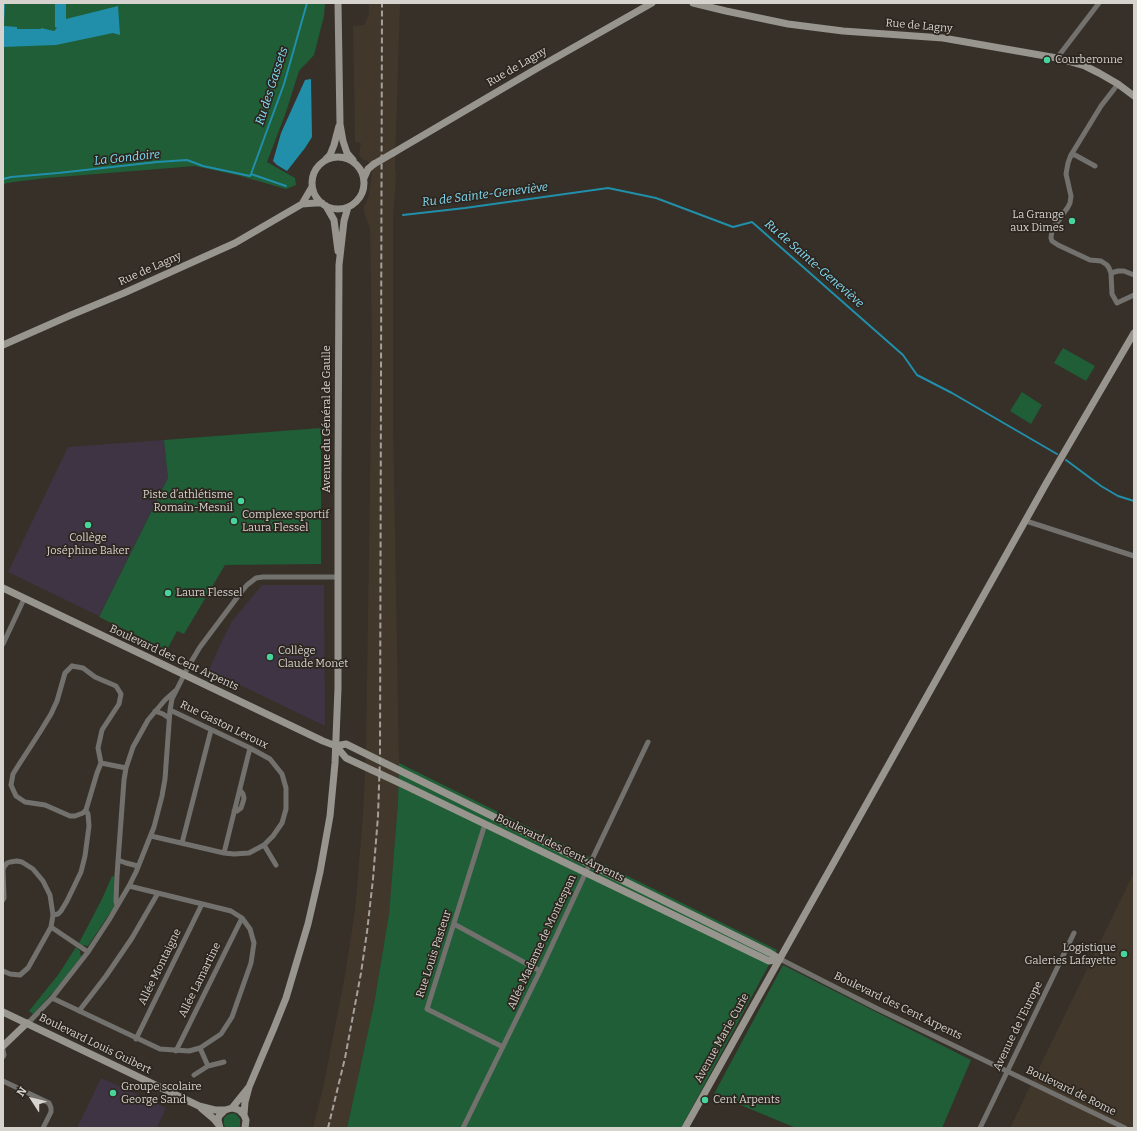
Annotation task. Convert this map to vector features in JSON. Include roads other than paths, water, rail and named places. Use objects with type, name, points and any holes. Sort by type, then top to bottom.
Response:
[{"type":"main road","points":[[338,3],[340,124],[347,153],[362,170],[364,187],[361,196],[356,202],[348,207],[337,209],[324,205],[317,199],[312,187],[312,179],[314,172],[319,165],[330,155],[340,124]]},
{"type":"main road","name":"Rue de Lagny","points":[[374,164],[652,3]]},
{"type":"main road","name":"Rue de Lagny","points":[[693,3],[788,24],[843,31],[943,38],[1057,58],[1085,66],[1100,73],[1134,96]]},
{"type":"main road","points":[[325,160],[340,156],[355,162],[374,164]]},
{"type":"main road","points":[[364,178],[368,169],[374,164]]},
{"type":"main road","name":"Rue de Lagny","points":[[3,345],[235,243],[302,204],[312,187]]},
{"type":"main road","name":"Rue de Lagny","points":[[302,204],[324,205]]},
{"type":"main road","name":"Avenue du Général de Gaulle","points":[[324,205],[334,220],[339,266]]},
{"type":"main road","name":"Avenue du Général de Gaulle","points":[[245,1128],[245,1102],[249,1087],[286,998],[308,924],[320,872],[328,823],[336,746],[338,688],[339,266],[344,221],[348,207]]},
{"type":"main road","name":"Avenue Marie Curie","points":[[685,1128],[1047,482],[1134,333]]},
{"type":"main road","name":"Boulevard des Cent Arpents","points":[[3,588],[336,746],[346,758],[769,961],[780,959]]},
{"type":"main road","name":"Boulevard des Cent Arpents","points":[[336,746],[346,744],[780,959]]},
{"type":"main road","name":"Boulevard Louis Guibert","points":[[3,1012],[200,1106],[215,1110],[228,1109]]},
{"type":"main road","points":[[3,1046],[27,1023]]},
{"type":"main road","name":"Avenue du Général de Gaulle","points":[[219,1126],[219,1116],[228,1109],[249,1087]]},
{"type":"main road","name":"Boulevard Louis Guibert","points":[[200,1106],[219,1126]]},
{"type":"main road","points":[[228,1109],[239,1110],[244,1115]]},
{"type":"street","points":[[1057,58],[1099,3]]},
{"type":"street","points":[[1118,84],[1101,106],[1071,155],[1066,174],[1071,196],[1070,203],[1052,230],[1051,239],[1058,245],[1090,260],[1105,263],[1111,273],[1112,294],[1117,303],[1134,295]]},
{"type":"street","points":[[1071,155],[1075,155],[1095,166]]},
{"type":"street","points":[[1111,273],[1124,271],[1134,275]]},
{"type":"street","points":[[1026,520],[1134,556]]},
{"type":"street","points":[[27,1023],[52,998],[88,952],[100,935],[129,886],[151,836],[159,811],[166,779],[170,710],[176,690],[200,647],[242,591],[256,578],[338,576]]},
{"type":"street","points":[[3,644],[24,599]]},
{"type":"street","points":[[53,915],[61,912],[81,872],[89,826],[88,814],[86,810],[96,772],[101,763],[98,748],[102,730],[119,704],[121,694],[116,686],[95,677],[83,668],[72,666],[65,672],[57,701],[51,714],[13,774],[12,785],[16,796],[25,802],[45,805],[70,816],[83,813],[86,810]]},
{"type":"street","points":[[117,906],[118,860],[123,787],[126,768],[137,737],[155,711],[176,690]]},
{"type":"street","name":"Rue Gaston Leroux","points":[[151,836],[224,853],[249,853],[264,845],[273,836],[282,823],[286,809],[286,788],[282,774],[270,759],[170,710]]},
{"type":"street","points":[[155,711],[169,718]]},
{"type":"street","points":[[182,843],[210,730]]},
{"type":"street","name":"Allée Madame de Montespan","points":[[463,1128],[540,971],[648,742]]},
{"type":"street","points":[[224,853],[250,748]]},
{"type":"street","points":[[101,763],[126,768]]},
{"type":"street","name":"Rue Louis Pasteur","points":[[485,824],[427,1010],[502,1047]]},
{"type":"street","points":[[264,845],[276,865]]},
{"type":"street","points":[[118,860],[126,864],[138,866]]},
{"type":"street","points":[[3,900],[4,867],[10,862],[22,862],[33,869],[43,881],[50,895],[53,915],[51,927],[28,968],[20,975],[10,974],[3,971]]},
{"type":"street","points":[[52,998],[160,1049],[189,1051],[200,1048],[221,1034],[232,1017],[250,963],[254,943],[250,930],[242,918],[231,911],[129,886]]},
{"type":"street","points":[[79,1011],[106,976],[132,938],[158,893]]},
{"type":"street","name":"Allée Montaigne","points":[[136,1038],[202,904]]},
{"type":"street","name":"Allée Lamartine","points":[[176,1051],[242,918]]},
{"type":"street","points":[[454,924],[540,971]]},
{"type":"street","points":[[51,927],[88,952]]},
{"type":"street","name":"Avenue de l'Europe","points":[[980,1128],[1074,933]]},
{"type":"street","name":"Boulevard des Cent Arpents","points":[[780,959],[878,1009],[1008,1071]]},
{"type":"street","points":[[200,1048],[208,1066]]},
{"type":"street","points":[[3,1050],[3,1057]]},
{"type":"street","points":[[194,1075],[208,1066],[224,1062]]},
{"type":"street","name":"Boulevard de Rome","points":[[1008,1071],[1125,1128]]},
{"type":"street","points":[[3,1081],[49,1103],[51,1112],[43,1128]]},
{"type":"water","points":[[3,3],[5,3],[4,26],[17,27],[17,29],[41,28],[54,31],[57,28],[55,27],[55,3],[66,3],[66,19],[118,6],[120,35],[113,33],[56,45],[3,47]]},
{"type":"water","points":[[311,79],[312,137],[287,171],[273,161],[281,133],[305,80]]},
{"type":"waterway","name":"Ru des Gassets","points":[[251,174],[284,84],[307,3]]},
{"type":"waterway","name":"La Gondoire","points":[[3,179],[187,160],[203,166],[250,176],[251,174],[286,186]]},
{"type":"waterway","name":"Ru de Sainte-Geneviève","points":[[403,215],[608,188],[656,198],[733,227],[752,222],[903,355],[917,375],[952,393],[1057,454]]},
{"type":"waterway","name":"Ru de Sainte-Geneviève","points":[[1066,460],[1101,486],[1118,496],[1134,501]]},
{"type":"railway","points":[[328,1128],[345,1058],[361,973],[373,879],[378,816],[380,757],[382,3]]},
{"type":"place","name":"Courberonne","points":[[1047,60]]},
{"type":"place","name":"La Grange aux Dimes","points":[[1072,221]]},
{"type":"place","name":"Piste d’athlétisme Romain-Mesnil","points":[[241,501]]},
{"type":"place","name":"Complexe sportif Laura Flessel","points":[[234,521]]},
{"type":"place","name":"Collège Joséphine Baker","points":[[88,525]]},
{"type":"place","name":"Laura Flessel","points":[[168,593]]},
{"type":"place","name":"Collège Claude Monet","points":[[270,657]]},
{"type":"place","name":"Logistique Galeries Lafayette","points":[[1124,954]]},
{"type":"place","name":"Groupe scolaire George Sand","points":[[113,1093]]},
{"type":"place","name":"Cent Arpents","points":[[705,1100]]}]
